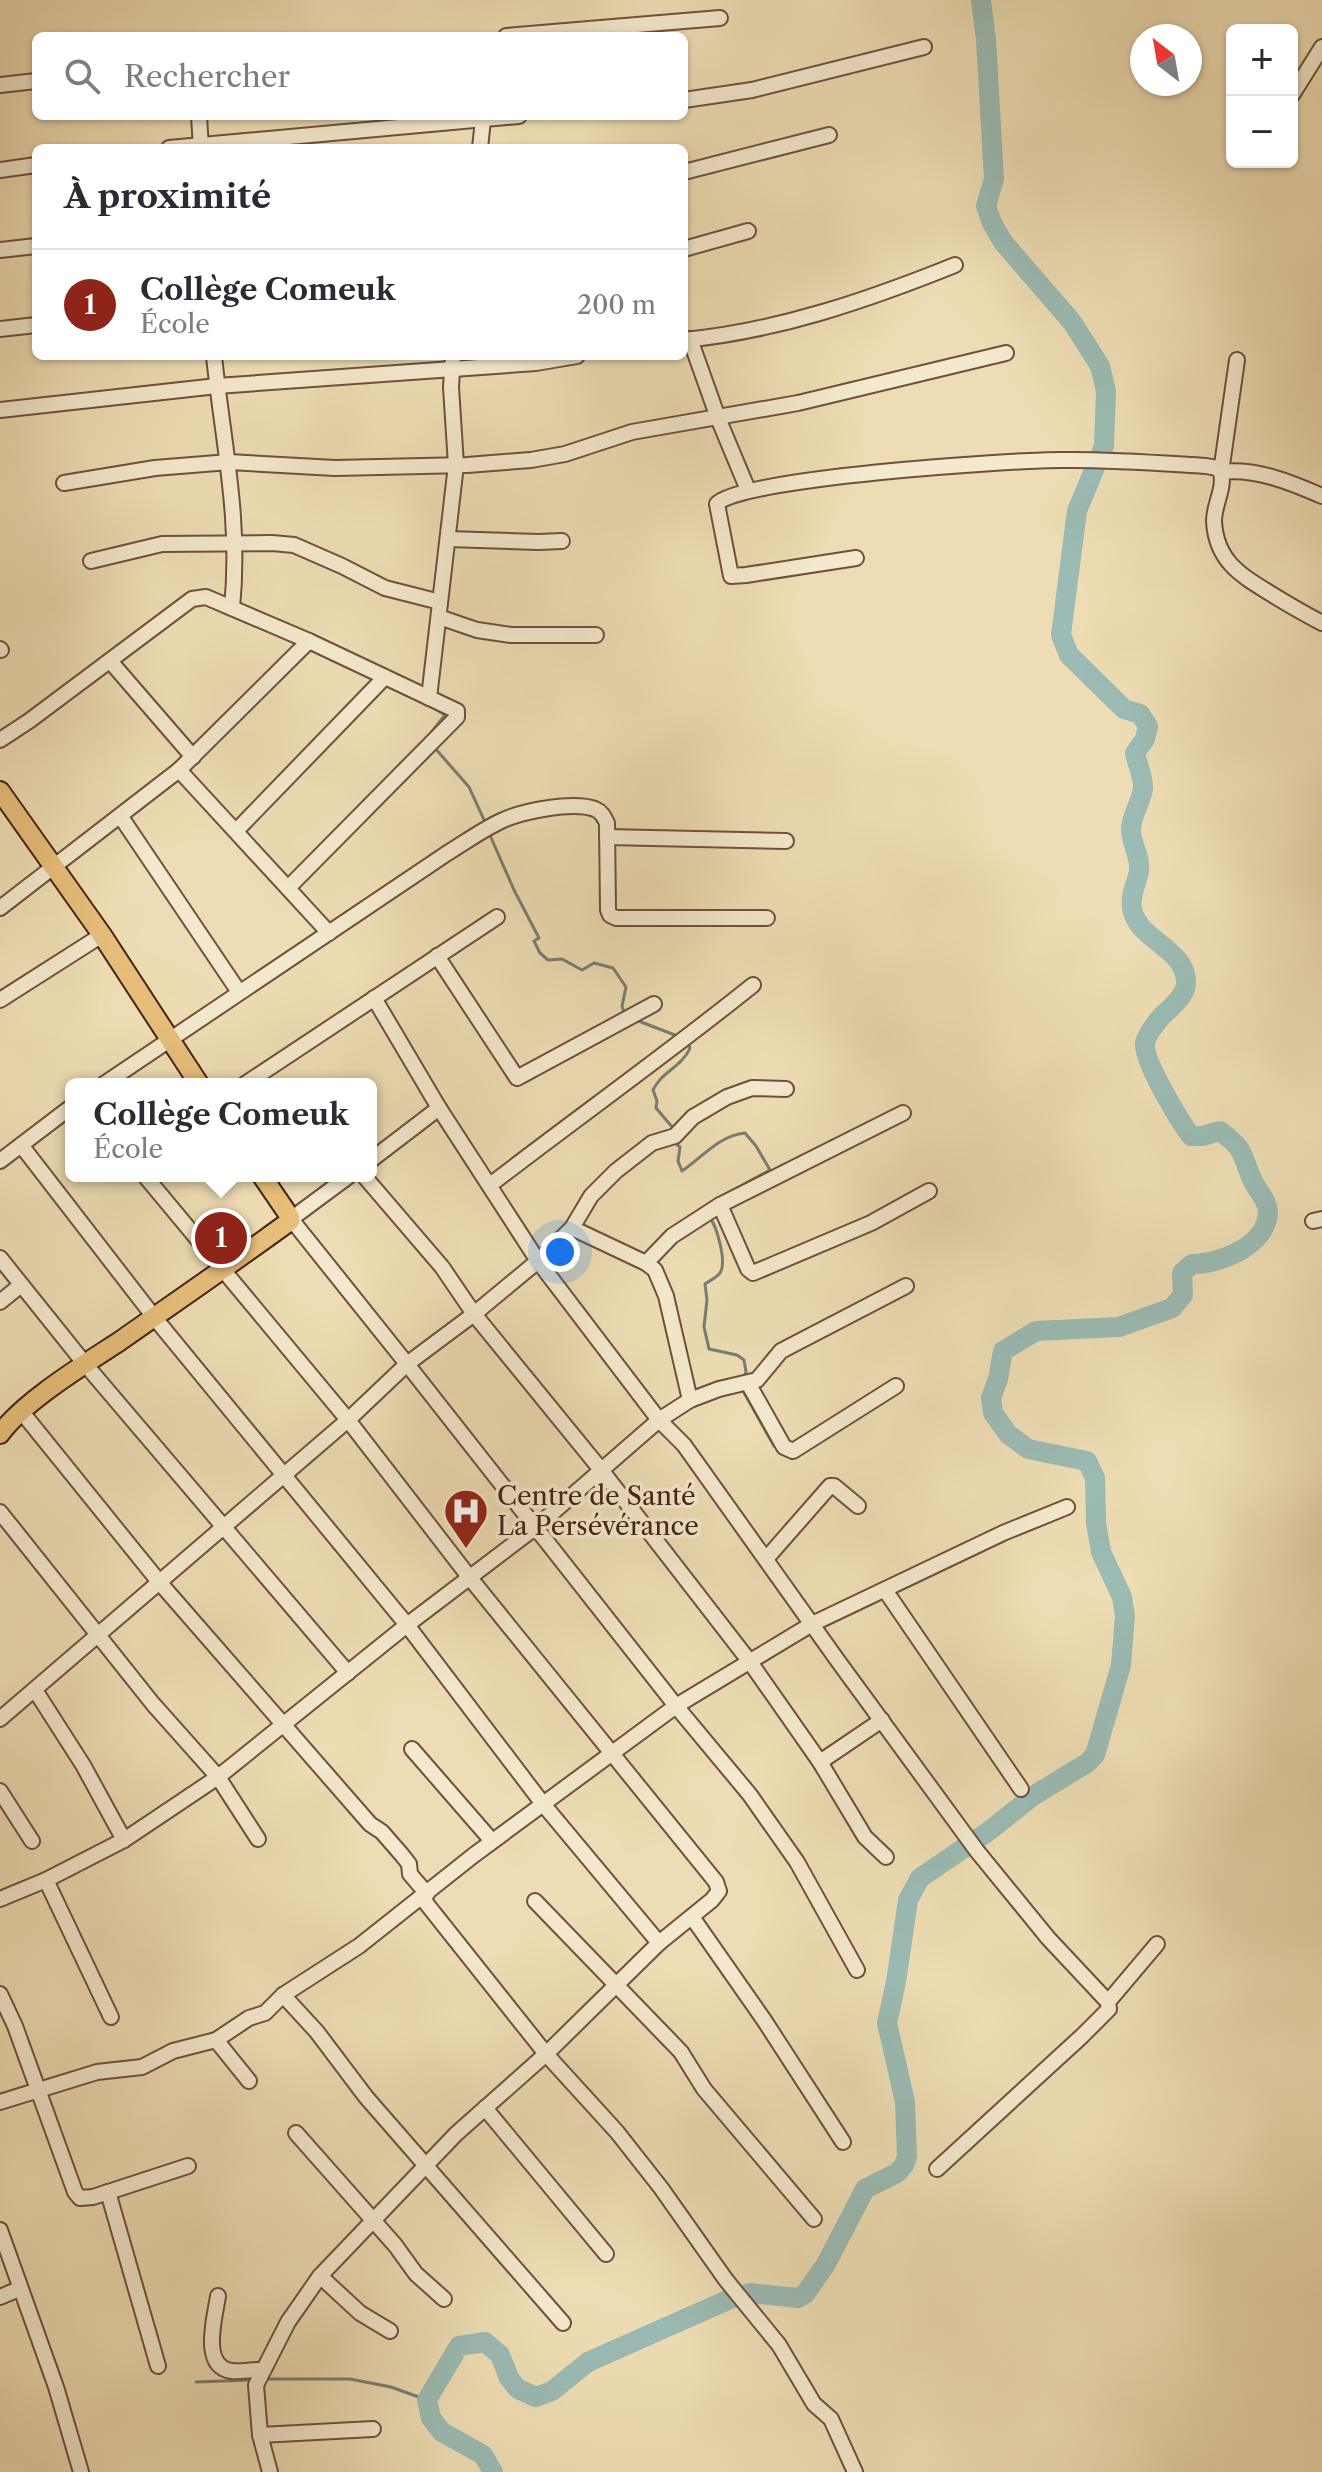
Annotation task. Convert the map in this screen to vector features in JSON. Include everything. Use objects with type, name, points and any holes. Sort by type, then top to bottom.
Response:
[{"type":"main road","points":[[3,801],[55,867],[195,1078]]},
{"type":"main road","points":[[0,1434],[21,1411],[291,1219],[266,1182]]},
{"type":"street","points":[[554,32],[720,18]]},
{"type":"street","points":[[688,99],[752,90],[924,47]]},
{"type":"street","points":[[1298,85],[1322,47]]},
{"type":"street","points":[[0,85],[32,81]]},
{"type":"street","points":[[199,120],[201,144]]},
{"type":"street","points":[[223,144],[483,120],[480,144]]},
{"type":"street","points":[[688,171],[829,135]]},
{"type":"street","points":[[0,170],[32,166]]},
{"type":"street","points":[[688,248],[748,231]]},
{"type":"street","points":[[0,250],[32,246]]},
{"type":"street","points":[[688,340],[814,315],[878,296],[955,265]]},
{"type":"street","points":[[0,329],[32,325]]},
{"type":"street","points":[[688,343],[748,490]]},
{"type":"street","points":[[64,483],[155,468],[229,462],[335,468],[456,465],[542,458],[632,432],[865,388],[1006,353]]},
{"type":"street","points":[[214,360],[229,462],[235,543],[232,608]]},
{"type":"street","points":[[0,410],[452,362],[536,363],[554,360]]},
{"type":"street","points":[[1237,360],[1221,489],[1214,521],[1224,555],[1242,577],[1322,623]]},
{"type":"street","points":[[429,698],[456,465],[452,362]]},
{"type":"street","points":[[856,558],[731,576],[717,504],[723,498],[748,490],[862,474],[1031,461],[1117,461],[1206,466],[1221,472]]},
{"type":"street","points":[[1221,472],[1232,470],[1268,476],[1322,496]]},
{"type":"street","points":[[448,539],[562,541]]},
{"type":"street","points":[[91,561],[162,544],[294,545],[477,630],[511,635],[596,635]]},
{"type":"street","points":[[0,740],[199,596],[309,641],[457,711],[457,717],[288,888]]},
{"type":"street","points":[[0,908],[179,770],[309,641]]},
{"type":"street","points":[[110,661],[193,757]]},
{"type":"street","points":[[237,830],[385,677]]},
{"type":"street","points":[[179,770],[329,933]]},
{"type":"street","points":[[113,1078],[446,854],[513,817],[566,807],[597,810],[603,815],[607,823],[608,910],[616,918],[767,918]]},
{"type":"street","points":[[121,817],[239,992]]},
{"type":"street","points":[[607,837],[786,841]]},
{"type":"street","points":[[254,1078],[497,917]]},
{"type":"street","points":[[0,1000],[102,935]]},
{"type":"street","points":[[437,956],[517,1078],[654,1004]]},
{"type":"street","points":[[490,1185],[681,1043],[753,985]]},
{"type":"street","points":[[374,998],[439,1108],[538,1261],[659,1420],[684,1445],[977,1851],[1048,1938],[1108,2002],[1109,2009],[1082,2036],[937,2169]]},
{"type":"street","points":[[0,1719],[348,1420],[407,1364],[538,1261],[572,1228],[591,1196],[616,1171],[652,1143],[675,1136],[693,1117],[727,1097],[752,1088],[786,1089]]},
{"type":"street","points":[[377,1155],[439,1108]]},
{"type":"street","points":[[0,1161],[65,1112]]},
{"type":"street","points":[[646,1263],[672,1236],[720,1205],[903,1113]]},
{"type":"street","points":[[21,1145],[154,1317],[407,1625],[543,1804],[659,1943]]},
{"type":"street","points":[[150,1182],[348,1420],[470,1578],[716,1882],[719,1891],[659,1943],[546,2054],[424,2166],[320,2276],[288,2322],[256,2385],[260,2435],[270,2472]]},
{"type":"street","points":[[341,1182],[291,1219],[676,1706],[750,1795],[789,1849],[857,1970]]},
{"type":"street","points":[[369,1182],[442,1267],[474,1314],[602,1471],[750,1662],[820,1762],[865,1837],[886,1857]]},
{"type":"street","points":[[720,1205],[748,1269],[753,1273],[871,1223],[929,1191]]},
{"type":"street","points":[[572,1228],[655,1270],[666,1296],[690,1400]]},
{"type":"street","points":[[0,1258],[85,1364],[348,1673]]},
{"type":"street","points":[[0,1302],[21,1285]]},
{"type":"street","points":[[0,1899],[46,1880],[124,1840],[218,1777],[407,1625],[536,1527],[659,1420],[690,1400],[762,1376],[770,1361],[781,1351],[906,1286]]},
{"type":"street","points":[[748,1383],[784,1447],[793,1451],[896,1386]]},
{"type":"street","points":[[21,1411],[160,1583],[370,1824],[382,1832],[402,1855],[424,1896],[546,2054],[626,2143],[726,2280],[779,2345],[814,2404],[831,2419],[855,2472]]},
{"type":"street","points":[[766,1559],[830,1486],[858,1506]]},
{"type":"street","points":[[0,2102],[97,2072],[142,2067],[173,2051],[216,2040],[249,2018],[265,2013],[283,1995],[359,1946],[492,1841],[676,1706],[812,1624],[1003,1533],[1067,1507]]},
{"type":"street","points":[[0,1512],[153,1704],[218,1777],[258,1839]]},
{"type":"street","points":[[885,1590],[1021,1789]]},
{"type":"street","points":[[35,1690],[83,1765],[124,1840]]},
{"type":"street","points":[[820,1762],[882,1720]]},
{"type":"street","points":[[412,1749],[492,1841]]},
{"type":"street","points":[[0,1791],[32,1841]]},
{"type":"street","points":[[46,1880],[111,2017]]},
{"type":"street","points":[[535,1901],[681,2052],[704,2089],[814,2219]]},
{"type":"street","points":[[692,1917],[843,2142]]},
{"type":"street","points":[[1108,2002],[1157,1944]]},
{"type":"street","points":[[0,1994],[15,2026],[75,2192],[80,2198],[188,2166]]},
{"type":"street","points":[[283,1995],[317,2032],[424,2166],[563,2323]]},
{"type":"street","points":[[216,2040],[249,2081]]},
{"type":"street","points":[[485,2108],[606,2254]]},
{"type":"street","points":[[296,2133],[395,2245],[416,2274],[444,2299]]},
{"type":"street","points":[[108,2192],[158,2366]]},
{"type":"street","points":[[0,2230],[56,2387],[81,2472]]},
{"type":"street","points":[[320,2276],[360,2313],[390,2331]]},
{"type":"street","points":[[0,2297],[19,2289]]},
{"type":"street","points":[[218,2296],[211,2348],[215,2359],[220,2367],[231,2371],[262,2372]]},
{"type":"street","points":[[260,2435],[373,2429]]},
{"type":"waterway","points":[[493,2472],[483,2455],[442,2432],[431,2418],[427,2400],[459,2346],[485,2342],[500,2355],[509,2378],[518,2389],[536,2397],[552,2391],[588,2362],[730,2299],[750,2293],[798,2298],[805,2294],[826,2264],[865,2189],[897,2173],[904,2165],[907,2157],[905,2102],[887,2023],[908,1900],[920,1878],[1095,1755],[1121,1665],[1125,1616],[1122,1597],[1101,1552],[1096,1523],[1095,1478],[1087,1461],[1028,1449],[1008,1434],[993,1413],[991,1398],[1003,1351],[1036,1331],[1119,1327],[1172,1308],[1183,1295],[1182,1273],[1192,1264],[1216,1260],[1241,1250],[1252,1243],[1266,1223],[1267,1207],[1238,1147],[1220,1131],[1191,1136],[1163,1090],[1146,1052],[1149,1033],[1180,998],[1186,984],[1179,961],[1142,928],[1132,907],[1139,866],[1131,825],[1143,789],[1135,753],[1145,739],[1148,726],[1140,714],[1124,709],[1069,655],[1061,635],[1077,511],[1104,446],[1106,391],[1100,366],[1072,322],[1003,242],[986,206],[994,179],[981,0]]},
{"type":"waterway","points":[[223,612],[249,623]]},
{"type":"waterway","points":[[426,739],[445,715],[434,708]]},
{"type":"waterway","points":[[434,747],[469,787],[485,822]]},
{"type":"waterway","points":[[489,833],[539,938],[534,941],[540,953],[548,960],[562,959],[582,970],[594,963],[613,968],[626,987],[622,1006],[625,1015]]},
{"type":"waterway","points":[[636,1020],[680,1037]]},
{"type":"waterway","points":[[673,1128],[656,1108],[653,1090],[686,1055],[690,1048],[687,1040]]},
{"type":"waterway","points":[[675,1143],[680,1147],[678,1161],[682,1171],[735,1135],[745,1133],[756,1146],[770,1170],[717,1199]]},
{"type":"waterway","points":[[710,1218],[720,1244],[722,1266],[718,1275],[705,1284],[704,1327],[709,1349],[737,1355],[744,1360],[746,1372],[743,1379]]},
{"type":"waterway","points":[[742,1389],[774,1446]]},
{"type":"waterway","points":[[264,2379],[350,2379],[391,2387],[427,2400]]},
{"type":"waterway","points":[[196,2382],[252,2380]]},
{"type":"place","name":"Collège Comeuk","points":[[221,1238]]},
{"type":"place","name":"Centre de Santé La Persévérance","points":[[466,1550]]}]
